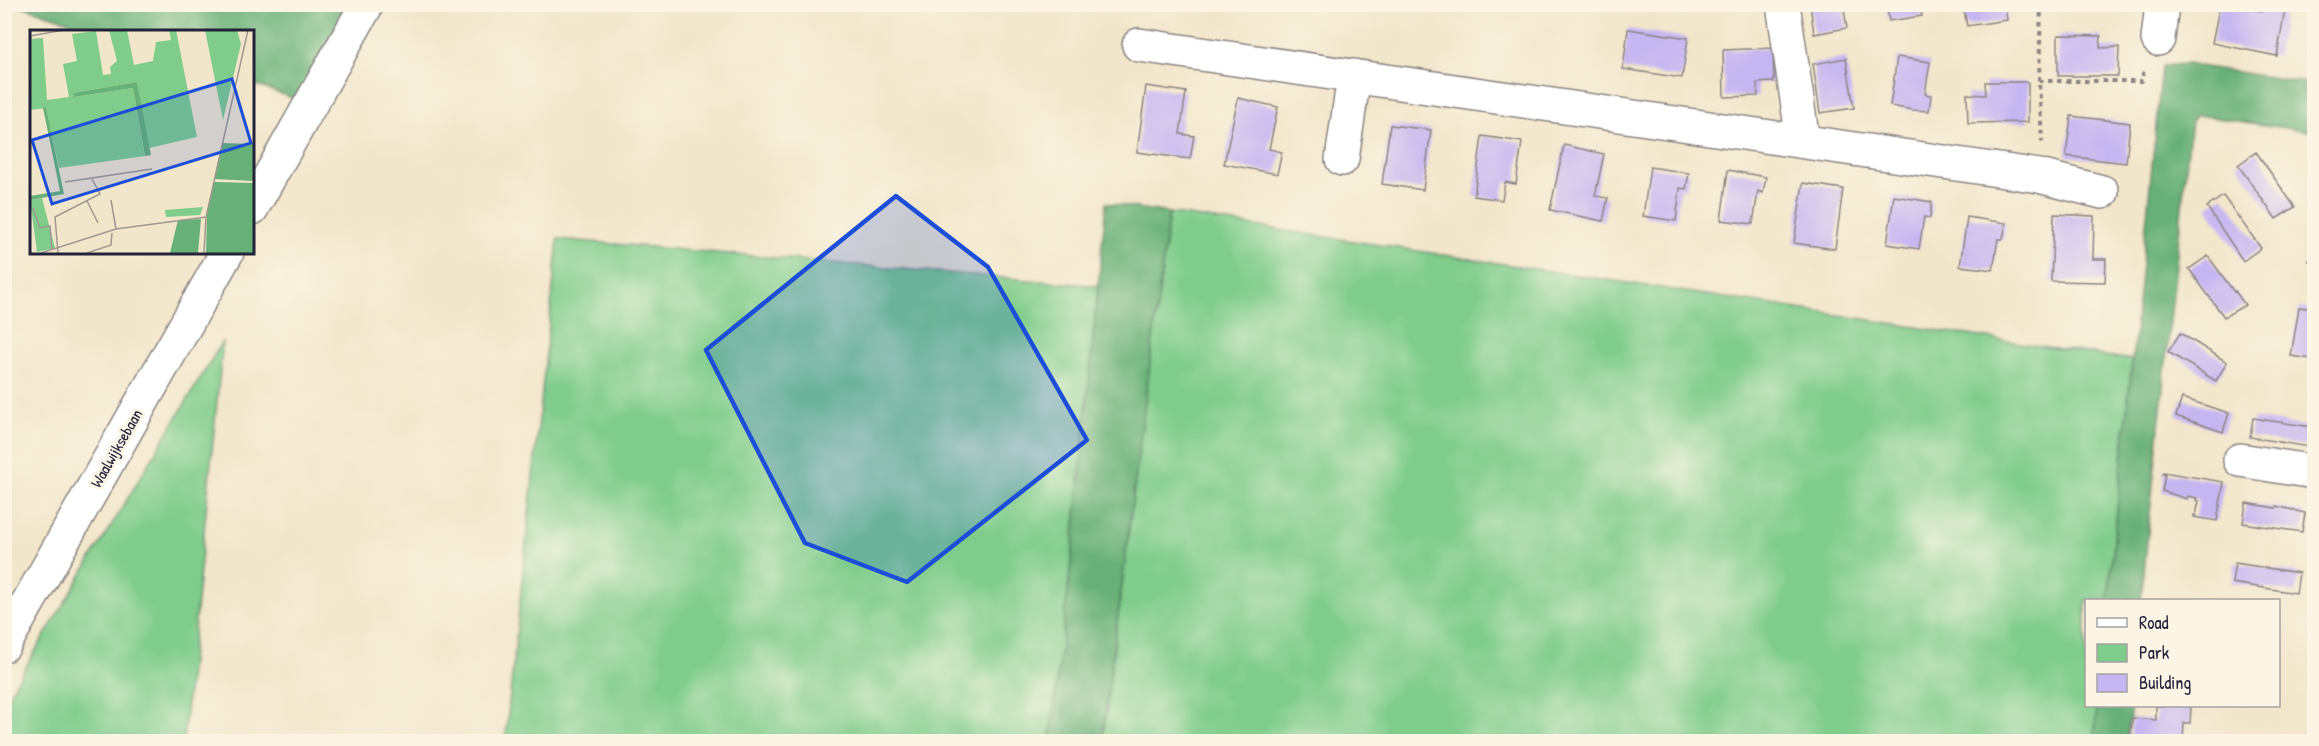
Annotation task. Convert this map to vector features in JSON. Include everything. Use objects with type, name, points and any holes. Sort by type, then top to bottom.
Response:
[{"type":"street","points":[[254,204],[367,4]]},
{"type":"street","points":[[1784,4],[1803,141]]},
{"type":"street","points":[[2158,39],[2163,4]]},
{"type":"street","points":[[1138,45],[2039,176],[2102,192]]},
{"type":"street","points":[[1342,159],[1354,76]]},
{"type":"street","name":"Waalwijksebaan","points":[[4,645],[226,254]]},
{"type":"street","points":[[2240,460],[2314,472]]},
{"type":"path","points":[[2039,176],[2042,143],[2039,81],[2041,4]]},
{"type":"path","points":[[2039,81],[2142,81],[2148,42],[2158,39]]},
{"type":"path","points":[[2309,259],[2314,264]]},
{"type":"highlighted area","points":[[896,196],[988,267],[1087,440],[907,582],[805,543],[706,350]]},
{"type":"green space","points":[[19,5],[363,5],[307,103],[254,85],[254,30],[95,30]]},
{"type":"green space","points":[[2186,64],[2314,84],[2314,132],[2196,115],[2191,121],[2141,599],[2108,599],[2162,66]]},
{"type":"green space","points":[[1106,203],[1169,213],[1102,741],[1050,741],[1073,547]]},
{"type":"green space","points":[[1169,213],[2132,360],[2108,599],[2085,599],[2085,707],[2097,707],[2094,741],[1102,742]]},
{"type":"green space","points":[[558,239],[1098,286],[1073,547],[1050,741],[505,742]]},
{"type":"green space","points":[[223,341],[183,741],[5,741],[5,701]]},
{"type":"green space","points":[[2097,707],[2131,707],[2127,741],[2094,741]]},
{"type":"building","points":[[1810,4],[1843,4],[1847,28],[1814,34]]},
{"type":"building","points":[[1886,4],[1920,4],[1922,16],[1889,21]]},
{"type":"building","points":[[1963,4],[2005,4],[2007,20],[1967,26]]},
{"type":"building","points":[[2220,4],[2262,11],[2263,4],[2286,4],[2277,56],[2212,43]]},
{"type":"building","points":[[1628,29],[1688,38],[1682,78],[1623,69]]},
{"type":"building","points":[[2058,35],[2101,36],[2100,48],[2119,47],[2118,76],[2058,76]]},
{"type":"building","points":[[1773,48],[1774,82],[1757,83],[1758,96],[1724,97],[1723,50]]},
{"type":"building","points":[[1897,57],[1930,62],[1925,94],[1931,95],[1929,111],[1890,106]]},
{"type":"building","points":[[1846,58],[1854,108],[1820,113],[1813,64]]},
{"type":"building","points":[[1985,82],[2028,82],[2028,122],[1968,123],[1967,94],[1986,95]]},
{"type":"building","points":[[1146,86],[1186,92],[1180,134],[1194,136],[1190,159],[1137,152]]},
{"type":"building","points":[[1238,98],[1278,107],[1269,149],[1282,152],[1277,174],[1224,164]]},
{"type":"building","points":[[2071,116],[2130,123],[2126,163],[2066,156]]},
{"type":"building","points":[[1390,125],[1431,130],[1423,190],[1382,184]]},
{"type":"building","points":[[1482,136],[1522,142],[1516,184],[1505,182],[1502,200],[1474,196]]},
{"type":"building","points":[[1564,145],[1604,154],[1595,196],[1608,198],[1603,221],[1550,210]]},
{"type":"building","points":[[2256,152],[2295,207],[2276,219],[2238,165]]},
{"type":"building","points":[[1650,167],[1689,173],[1686,189],[1680,188],[1676,221],[1643,216]]},
{"type":"building","points":[[1728,170],[1766,177],[1763,193],[1758,191],[1753,224],[1721,220]]},
{"type":"building","points":[[1803,183],[1843,189],[1835,249],[1794,243]]},
{"type":"building","points":[[1894,196],[1932,202],[1930,218],[1924,217],[1919,249],[1887,244]]},
{"type":"building","points":[[2223,196],[2261,248],[2243,261],[2207,207]]},
{"type":"building","points":[[2054,214],[2094,216],[2093,259],[2106,259],[2105,282],[2051,281]]},
{"type":"building","points":[[1967,217],[2006,223],[2003,239],[1998,239],[1993,270],[1960,266]]},
{"type":"building","points":[[2208,256],[2245,305],[2224,317],[2189,269]]},
{"type":"building","points":[[2299,307],[2314,309],[2311,359],[2291,356]]},
{"type":"building","points":[[2180,333],[2227,362],[2216,381],[2168,352]]},
{"type":"building","points":[[2182,398],[2229,413],[2223,432],[2176,416]]},
{"type":"building","points":[[2253,418],[2312,427],[2309,447],[2250,437]]},
{"type":"building","points":[[2163,472],[2224,482],[2217,521],[2194,517],[2199,501],[2196,500],[2197,498],[2187,496],[2187,499],[2162,491],[2165,474],[2162,474]]},
{"type":"building","points":[[2246,503],[2276,508],[2276,506],[2305,513],[2302,532],[2243,523]]},
{"type":"building","points":[[2235,563],[2299,573],[2296,593],[2232,583]]},
{"type":"building","points":[[2156,707],[2191,707],[2190,723],[2184,723],[2183,742],[2130,740],[2132,718],[2156,720]]}]
